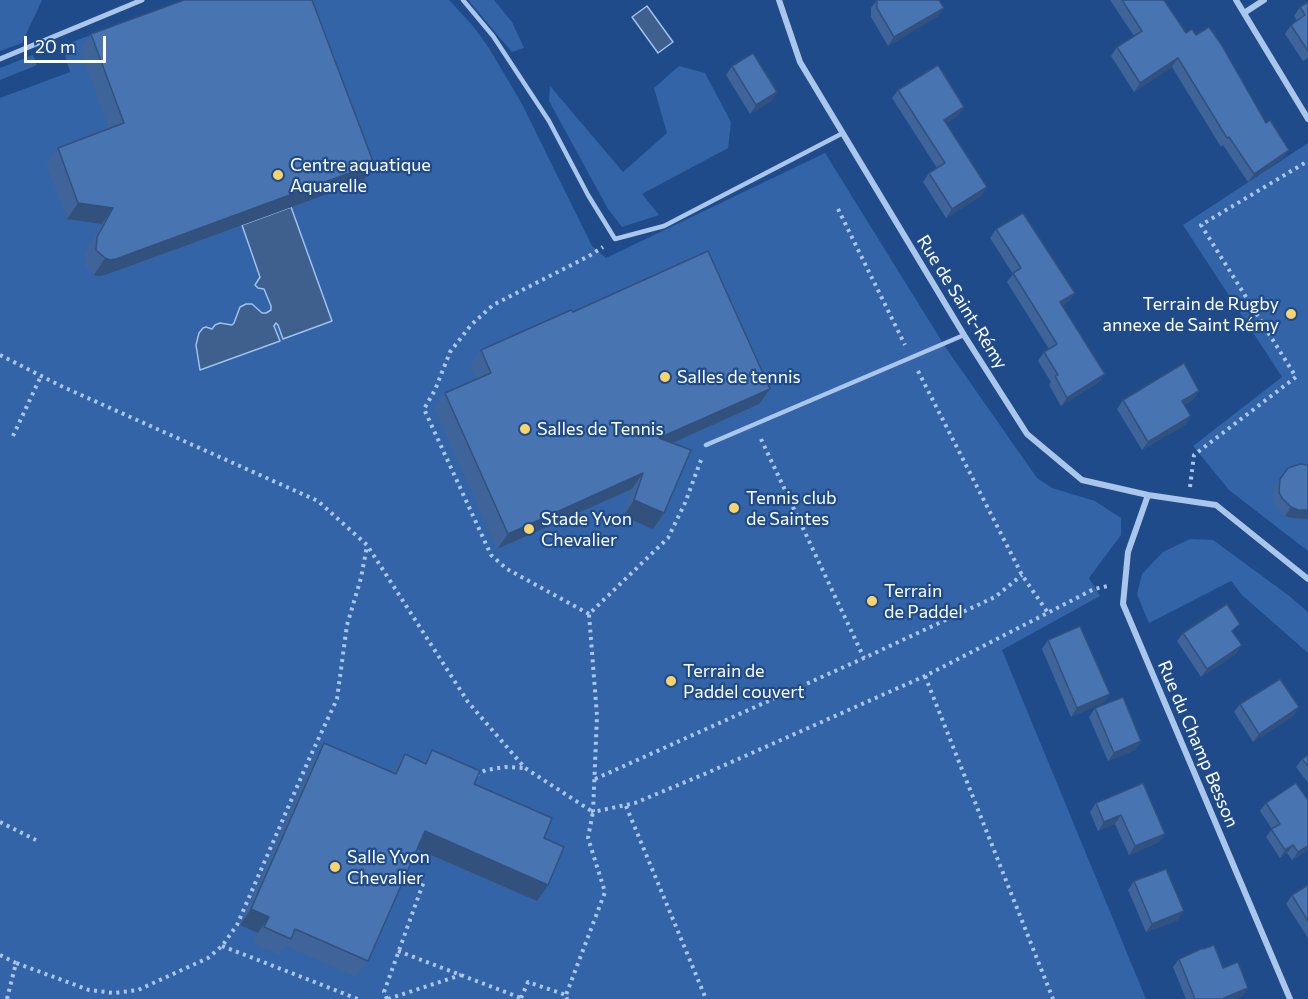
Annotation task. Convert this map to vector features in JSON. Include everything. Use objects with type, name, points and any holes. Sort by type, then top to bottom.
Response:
[{"type":"street","points":[[0,59],[142,0]]},
{"type":"street","name":"Rue de Saint-Rémy","points":[[779,0],[800,62],[964,335],[1027,434],[1082,480],[1148,495],[1216,505],[1308,579]]},
{"type":"street","points":[[1236,0],[1308,119]]},
{"type":"street","points":[[1244,13],[1264,0]]},
{"type":"street","name":"Rue du Champ Besson","points":[[1148,495],[1128,552],[1123,604],[1290,999]]},
{"type":"lane","points":[[464,0],[493,36],[549,121],[588,195],[615,239],[664,226],[843,133]]},
{"type":"lane","points":[[706,445],[964,335]]},
{"type":"path","points":[[1189,501],[1194,455],[1296,377],[1201,225],[1308,160]]},
{"type":"path","points":[[838,208],[911,358],[1022,575],[1048,613]]},
{"type":"path","points":[[589,614],[507,569],[492,555],[424,409],[435,390],[450,352],[471,325],[493,305],[589,256],[615,239]]},
{"type":"path","points":[[0,355],[61,386],[318,501],[367,545],[468,702],[525,768],[593,812],[635,803],[707,773],[925,676],[1094,589],[1125,583]]},
{"type":"path","points":[[13,436],[41,376]]},
{"type":"path","points":[[754,424],[864,658]]},
{"type":"path","points":[[589,614],[668,538],[686,503],[706,445]]},
{"type":"path","points":[[0,955],[89,990],[114,993],[138,990],[208,958],[222,946],[237,925],[337,699],[346,625],[361,578],[367,545]]},
{"type":"path","points":[[595,779],[995,597],[1022,575]]},
{"type":"path","points":[[398,951],[521,999],[528,982],[566,997],[604,892],[588,838],[593,812],[597,716],[589,614]]},
{"type":"path","points":[[925,676],[1053,999]]},
{"type":"path","points":[[474,776],[486,770],[505,767],[525,768]]},
{"type":"path","points":[[626,805],[706,999]]},
{"type":"path","points":[[0,822],[36,840]]},
{"type":"path","points":[[424,881],[384,992],[388,999],[461,975]]},
{"type":"path","points":[[222,946],[358,999]]},
{"type":"path","points":[[8,999],[16,963]]},
{"type":"shaded area","points":[[0,0],[42,0],[22,43],[0,51]]},
{"type":"shaded area","name":"Stade Yvon Chevalier","points":[[197,0],[449,0],[489,48],[522,104],[592,246],[606,258],[825,153],[946,348],[1037,478],[1052,488],[1095,501],[1121,518],[1121,535],[1089,578],[1100,596],[1002,650],[1146,999],[0,999],[0,98],[70,72],[65,55],[59,47],[176,3],[181,13]]},
{"type":"shaded area","points":[[468,0],[494,0],[512,22],[524,48],[512,52]]},
{"type":"shaded area","points":[[647,6],[673,42],[658,53],[632,17]]},
{"type":"shaded area","points":[[33,55],[37,65],[0,80],[0,68]]},
{"type":"shaded area","points":[[679,66],[705,73],[731,122],[728,148],[642,194],[659,215],[622,227],[608,209],[549,101],[550,86],[623,172],[667,133],[654,88]]},
{"type":"shaded area","points":[[1308,143],[1308,551],[1229,490],[1193,446],[1282,377],[1183,225]]},
{"type":"shaded area","points":[[291,207],[332,321],[283,339],[276,323],[274,326],[280,341],[200,370],[196,345],[203,328],[212,329],[220,323],[232,325],[240,307],[246,304],[252,304],[262,313],[271,310],[264,289],[255,285],[260,277],[242,225]]},
{"type":"shaded area","points":[[1190,539],[1213,540],[1308,612],[1308,653],[1242,595],[1231,581],[1149,623],[1137,594],[1142,574],[1163,552]]},
{"type":"building","points":[[184,0],[312,0],[374,164],[110,260],[96,250],[97,237],[113,208],[78,203],[58,148],[124,123],[91,34]]},
{"type":"building","points":[[877,0],[939,0],[944,8],[894,37],[877,8]]},
{"type":"building","points":[[1122,0],[1164,0],[1186,33],[1192,29],[1196,35],[1209,27],[1266,123],[1270,120],[1289,150],[1254,174],[1229,137],[1227,138],[1178,58],[1140,83],[1117,47],[1142,31]]},
{"type":"building","points":[[1308,2],[1308,51],[1291,25],[1305,15],[1300,7]]},
{"type":"building","points":[[753,53],[777,92],[756,105],[732,66]]},
{"type":"building","points":[[938,65],[964,107],[944,120],[987,187],[952,209],[929,173],[945,163],[898,90]]},
{"type":"building","points":[[1023,213],[1075,293],[1060,302],[1105,374],[1067,398],[1055,376],[1058,375],[1044,352],[1057,344],[1013,273],[1021,268],[996,229]]},
{"type":"building","points":[[708,251],[770,389],[659,438],[691,450],[664,513],[634,500],[643,473],[508,534],[445,393],[491,373],[481,350],[571,310],[573,312]]},
{"type":"building","points":[[1184,363],[1199,391],[1182,401],[1191,416],[1148,442],[1123,400]]},
{"type":"building","points":[[1300,464],[1308,465],[1308,510],[1291,507],[1279,492],[1280,479],[1288,468]]},
{"type":"building","points":[[1227,604],[1240,624],[1232,631],[1242,645],[1207,669],[1183,633]]},
{"type":"building","points":[[1080,626],[1110,694],[1077,708],[1048,640]]},
{"type":"building","points":[[1280,679],[1299,707],[1259,734],[1240,704]]},
{"type":"building","points":[[1123,697],[1141,741],[1114,753],[1095,708]]},
{"type":"building","name":"Salle Yvon Chevalier","points":[[324,743],[396,774],[405,754],[426,764],[432,750],[480,771],[474,784],[552,818],[544,838],[564,847],[548,885],[425,831],[368,961],[295,929],[291,939],[264,927],[269,917],[251,909]]},
{"type":"building","points":[[1308,755],[1308,766],[1302,759]]},
{"type":"building","points":[[1143,783],[1165,834],[1135,846],[1121,815],[1104,822],[1096,803]]},
{"type":"building","points":[[1296,783],[1308,800],[1308,846],[1298,852],[1293,845],[1285,850],[1271,829],[1280,824],[1266,803]]},
{"type":"building","points":[[1166,869],[1184,911],[1152,924],[1134,881]]},
{"type":"building","points":[[1308,885],[1308,921],[1292,895]]},
{"type":"building","points":[[1214,945],[1223,968],[1238,962],[1248,988],[1224,999],[1195,999],[1179,959]]},
{"type":"place","name":"Centre aquatique Aquarelle","points":[[278,175]]},
{"type":"place","name":"Terrain de Rugby annexe de Saint Rémy","points":[[1291,314]]},
{"type":"place","name":"Salles de tennis","points":[[665,377]]},
{"type":"place","name":"Salles de Tennis","points":[[525,429]]},
{"type":"place","name":"Tennis club de Saintes","points":[[734,508]]},
{"type":"place","name":"Stade Yvon Chevalier","points":[[529,529]]},
{"type":"place","name":"Terrain de Paddel","points":[[872,601]]},
{"type":"place","name":"Terrain de Paddel couvert","points":[[671,681]]},
{"type":"place","name":"Salle Yvon Chevalier","points":[[335,867]]}]
